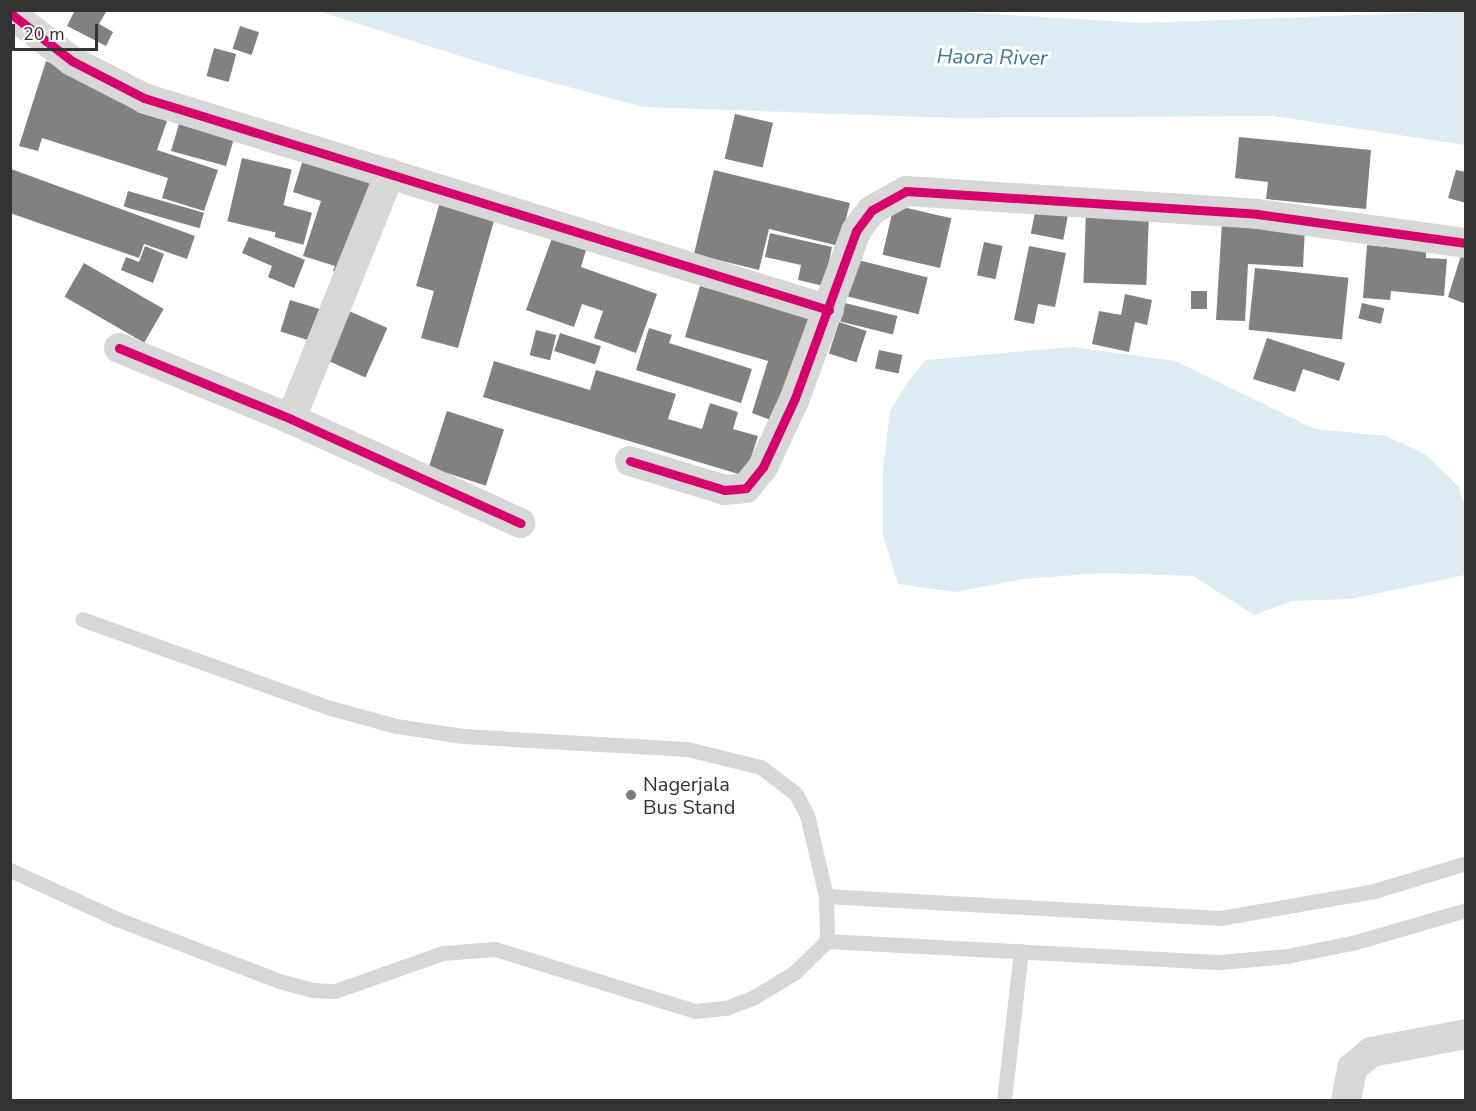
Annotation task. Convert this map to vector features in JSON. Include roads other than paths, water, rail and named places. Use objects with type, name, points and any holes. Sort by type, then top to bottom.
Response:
[{"type":"street","points":[[10,13],[72,61],[144,98],[829,310]]},
{"type":"street","points":[[291,419],[390,173]]},
{"type":"street","points":[[630,461],[725,490],[746,488],[763,467],[829,310],[856,231],[872,210],[906,191],[1257,214],[1466,243]]},
{"type":"street","points":[[119,348],[291,419],[520,523]]},
{"type":"street","points":[[1346,1101],[1352,1068],[1371,1052],[1466,1034]]},
{"type":"lane","points":[[10,870],[117,919],[313,990],[335,991],[443,953],[495,949],[695,1011],[726,1008],[754,997],[794,973],[826,941],[826,896],[807,815],[796,794],[761,767],[675,747],[463,736],[396,726],[330,708],[82,619]]},
{"type":"lane","points":[[826,896],[1220,918],[1374,891],[1466,863]]},
{"type":"lane","points":[[826,941],[1221,962],[1287,956],[1356,942],[1466,910]]},
{"type":"lane","points":[[1004,1101],[1022,951]]},
{"type":"water","name":"Haora River","points":[[318,11],[946,11],[1143,23],[1465,11],[1465,145],[1274,116],[956,118],[643,107],[498,68]]},
{"type":"water","points":[[1073,347],[1175,361],[1315,429],[1386,436],[1425,454],[1458,486],[1465,506],[1465,575],[1350,599],[1292,601],[1254,615],[1193,576],[1103,573],[1023,579],[955,592],[898,584],[883,535],[883,470],[890,411],[907,383],[926,360]]},
{"type":"place","name":"Nagerjala Bus Stand","points":[[631,795]]}]
